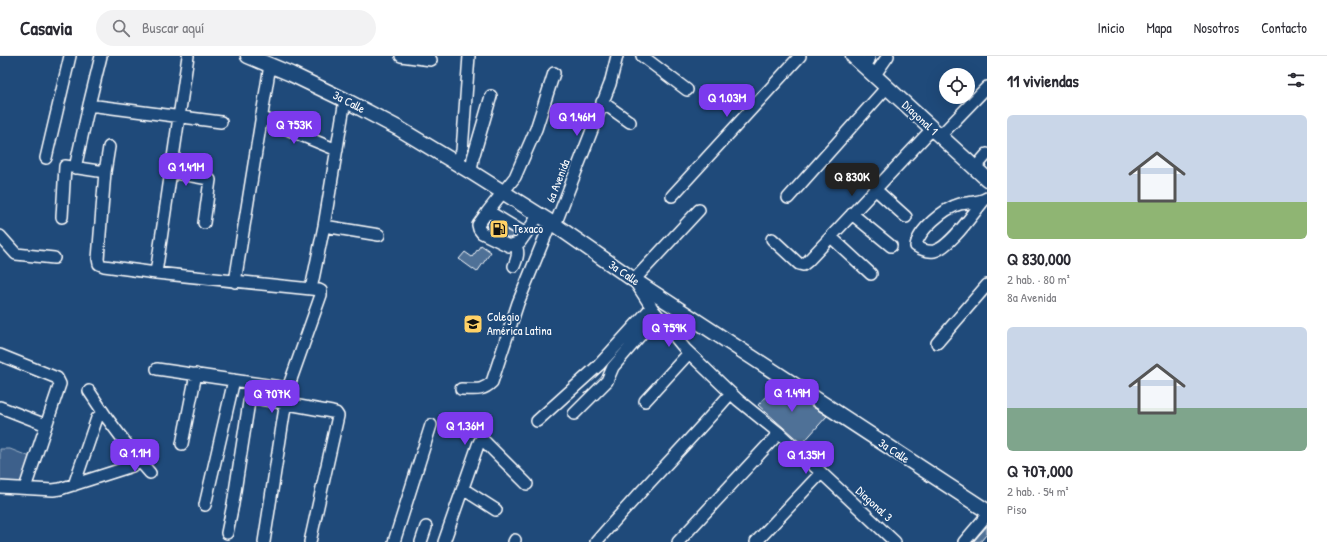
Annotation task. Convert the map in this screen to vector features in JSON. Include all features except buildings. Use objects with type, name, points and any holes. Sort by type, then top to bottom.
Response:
[{"type":"main road","name":"3a Calle","points":[[248,56],[268,62],[345,100],[398,128],[457,163],[549,221],[634,280],[987,511]]},
{"type":"main road","name":"Diagonal 1","points":[[853,56],[871,63],[935,126],[964,152],[987,179]]},
{"type":"main road","name":"Diagonal 1","points":[[871,63],[886,87],[935,126]]},
{"type":"main road","name":"Diagonal 1","points":[[964,152],[985,160]]},
{"type":"street","points":[[46,158],[70,56]]},
{"type":"street","points":[[75,168],[101,56]]},
{"type":"street","points":[[156,273],[188,56]]},
{"type":"street","points":[[401,56],[431,60]]},
{"type":"street","points":[[457,163],[462,151],[469,56]]},
{"type":"street","name":"6a Avenida","points":[[549,221],[610,84],[617,56]]},
{"type":"street","points":[[642,56],[687,90]]},
{"type":"street","points":[[871,63],[888,56]]},
{"type":"street","points":[[672,196],[798,58]]},
{"type":"street","points":[[235,282],[261,117],[268,62]]},
{"type":"street","points":[[549,221],[526,234],[520,242],[509,246],[482,233],[478,225],[515,177],[536,129],[554,73]]},
{"type":"street","points":[[788,198],[886,87]]},
{"type":"street","points":[[772,239],[799,264],[808,262],[935,126],[987,87]]},
{"type":"street","points":[[471,172],[473,158],[491,96]]},
{"type":"street","points":[[311,289],[324,226],[345,100]]},
{"type":"street","points":[[602,102],[630,122]]},
{"type":"street","points":[[89,105],[221,122]]},
{"type":"street","points":[[261,117],[337,150]]},
{"type":"street","points":[[109,147],[104,172],[98,259],[99,264],[156,273],[311,289],[319,290],[321,292],[288,388],[264,542]]},
{"type":"street","points":[[62,217],[65,166],[104,172]]},
{"type":"street","points":[[170,172],[210,180],[204,223]]},
{"type":"street","points":[[875,189],[906,217]]},
{"type":"street","points":[[986,199],[952,239],[941,248],[934,251],[925,251],[916,246],[917,240],[925,230],[944,211],[959,205],[986,199]]},
{"type":"street","points":[[634,280],[699,210]]},
{"type":"street","points":[[488,211],[526,234]]},
{"type":"street","points":[[852,214],[891,246]]},
{"type":"street","points":[[461,389],[480,389],[486,387],[492,382],[518,303],[549,221]]},
{"type":"street","points":[[324,226],[379,235]]},
{"type":"street","points":[[0,236],[16,254],[54,258]]},
{"type":"street","points":[[831,237],[871,274]]},
{"type":"street","points":[[514,266],[518,251],[515,245]]},
{"type":"street","name":"Diagonal 3","points":[[634,280],[654,312],[689,353],[731,393],[779,433],[895,542]]},
{"type":"street","points":[[937,343],[987,285]]},
{"type":"street","points":[[574,414],[607,381],[613,367],[654,312]]},
{"type":"street","points":[[537,421],[599,365],[654,312]]},
{"type":"street","points":[[645,400],[689,353]]},
{"type":"street","points":[[0,355],[59,380],[60,387],[25,488]]},
{"type":"street","points":[[157,369],[288,388]]},
{"type":"street","points":[[182,444],[196,374]]},
{"type":"street","points":[[205,505],[234,380]]},
{"type":"street","points":[[89,391],[105,415],[150,474]]},
{"type":"street","points":[[596,542],[631,501],[695,434],[731,393]]},
{"type":"street","points":[[227,533],[250,399],[255,398],[332,412],[336,413],[338,416],[310,542]]},
{"type":"street","points":[[0,406],[46,425]]},
{"type":"street","points":[[74,485],[97,418],[101,415],[105,415]]},
{"type":"street","points":[[394,542],[431,425]]},
{"type":"street","points":[[678,542],[779,433]]},
{"type":"street","points":[[444,542],[479,442],[483,441],[527,484]]},
{"type":"street","points":[[0,487],[53,490],[74,485],[132,466],[136,462],[137,458]]},
{"type":"street","points":[[756,542],[821,473]]},
{"type":"street","points":[[462,489],[496,510]]},
{"type":"street","points":[[964,542],[987,515]]},
{"type":"street","points":[[421,542],[426,527]]},
{"type":"shaded area","points":[[0,449],[10,449],[33,458],[25,488],[0,486]]},
{"type":"place","name":"Texaco","points":[[499,229]]},
{"type":"place","name":"Colegio América Latina","points":[[473,324]]}]
